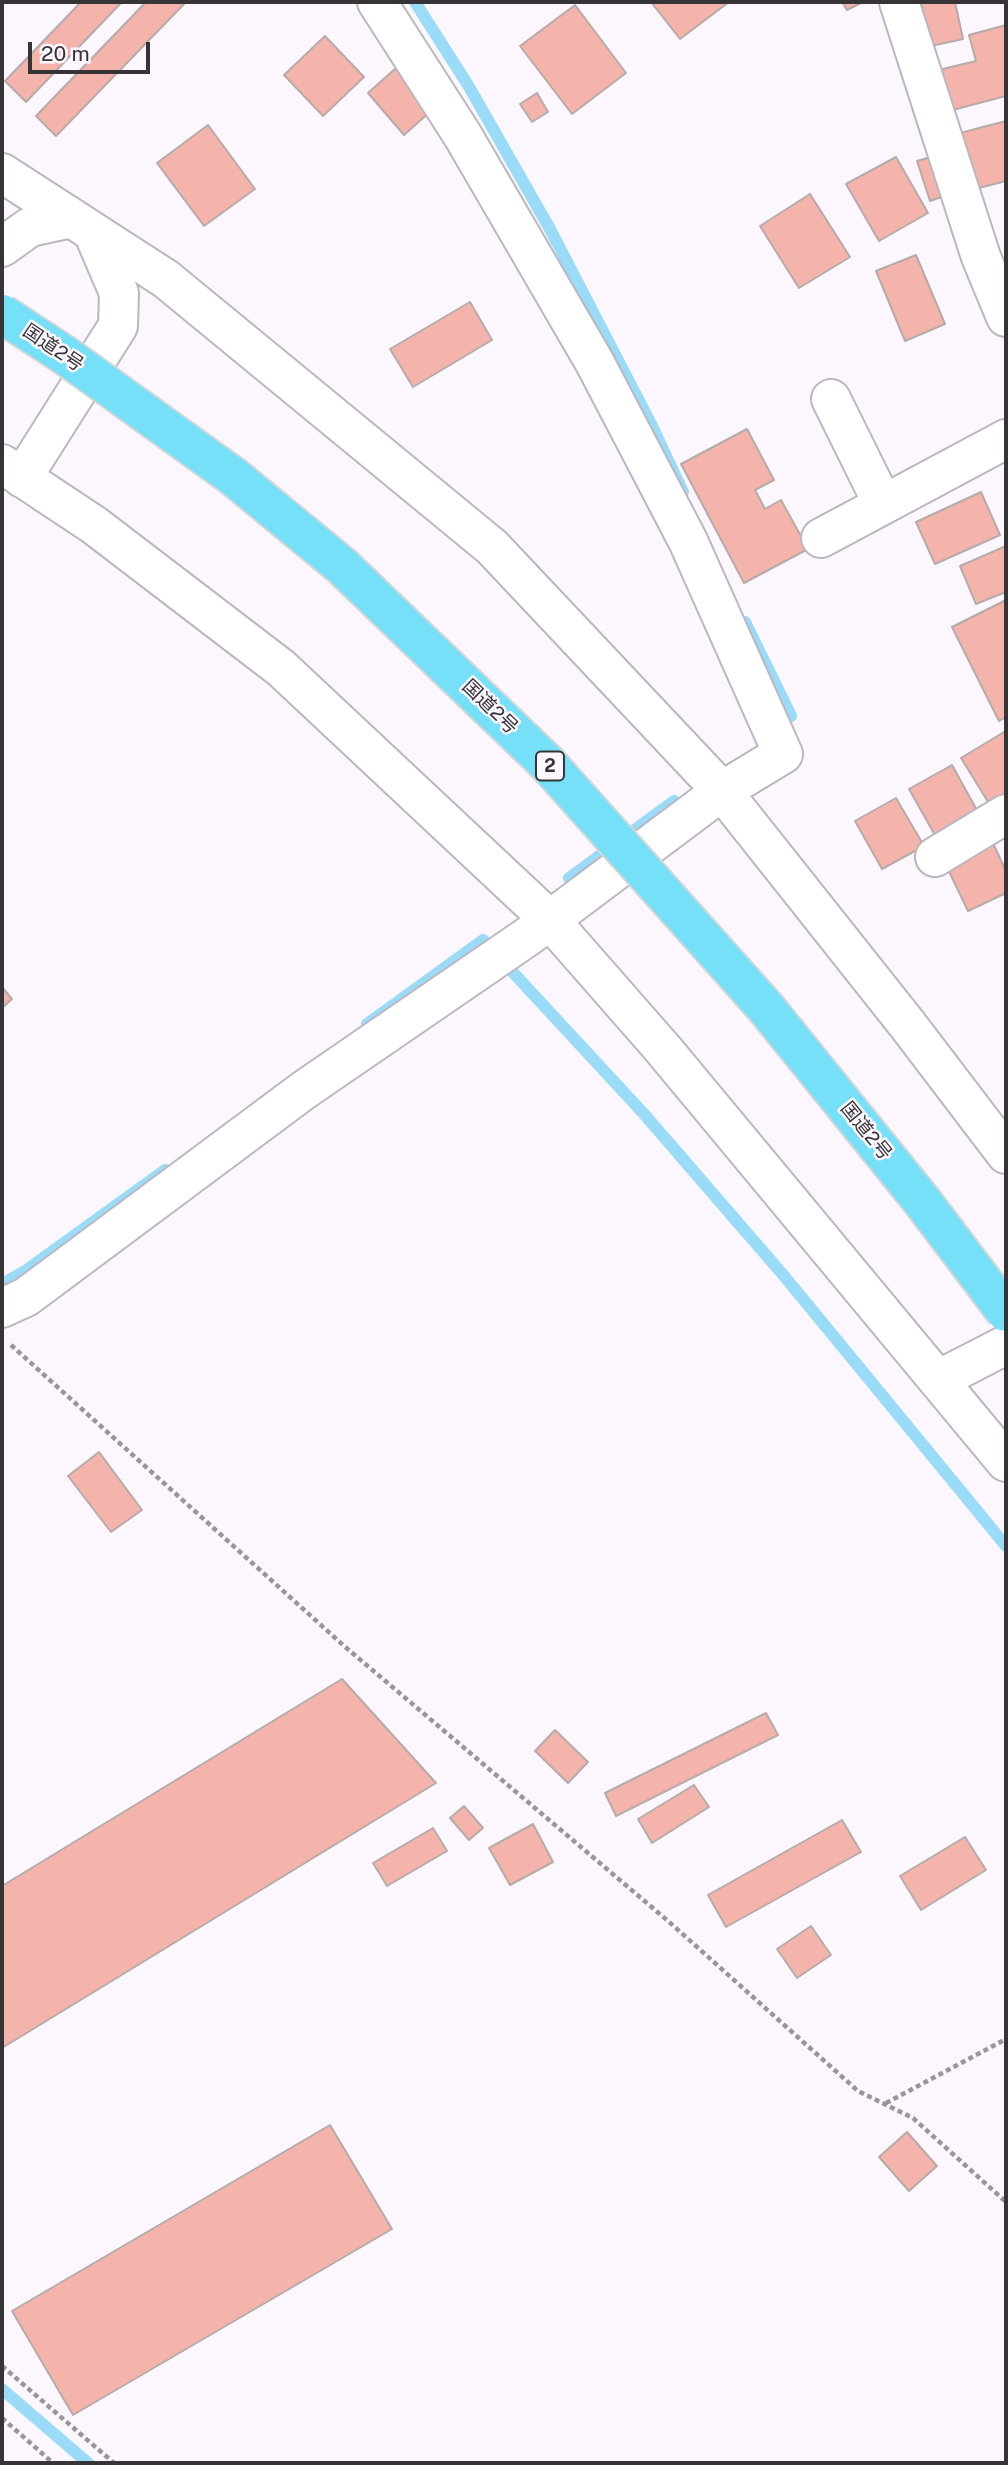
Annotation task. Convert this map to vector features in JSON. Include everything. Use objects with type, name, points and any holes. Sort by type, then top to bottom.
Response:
[{"type":"highway","name":"国道2号","points":[[2,314],[66,356],[234,477],[320,548],[443,661],[547,763],[766,1008],[922,1201],[1006,1312]]},
{"type":"street","points":[[2,1308],[26,1297],[304,1090],[550,920],[722,791],[783,754],[688,541],[595,363],[463,136],[377,2]]},
{"type":"street","points":[[899,2],[981,257],[1006,317]]},
{"type":"street","points":[[2,173],[166,279],[492,547],[722,791],[907,1024],[1006,1154]]},
{"type":"street","points":[[2,247],[30,227],[82,225]]},
{"type":"street","points":[[82,225],[119,293],[118,326],[12,471],[94,525],[281,668],[550,920],[671,1059],[1006,1462]]},
{"type":"street","points":[[831,399],[883,504]]},
{"type":"street","points":[[821,538],[1006,439]]},
{"type":"street","points":[[934,857],[1006,814]]},
{"type":"street","points":[[938,1380],[1006,1345]]},
{"type":"path","points":[[2,1338],[342,1645],[668,1921],[858,2091],[913,2118],[1006,2202]]},
{"type":"path","points":[[886,2103],[1006,2039]]},
{"type":"path","points":[[2,2366],[114,2463]]},
{"type":"path","points":[[2,2418],[53,2463]]},
{"type":"building","points":[[81,2],[122,2],[26,102],[5,81]]},
{"type":"building","points":[[146,2],[186,2],[56,136],[36,116]]},
{"type":"building","points":[[651,2],[729,2],[680,39]]},
{"type":"building","points":[[842,2],[863,2],[847,10]]},
{"type":"building","points":[[921,2],[955,2],[963,39],[931,46]]},
{"type":"building","points":[[575,5],[626,73],[572,114],[520,46]]},
{"type":"building","points":[[1006,25],[1006,96],[945,112],[934,71],[976,61],[969,35]]},
{"type":"building","points":[[325,36],[364,77],[323,116],[284,75]]},
{"type":"building","points":[[396,68],[432,110],[404,135],[368,93]]},
{"type":"building","points":[[537,93],[548,112],[532,122],[520,104]]},
{"type":"building","points":[[1006,121],[1006,181],[975,189],[960,133]]},
{"type":"building","points":[[208,125],[255,189],[204,226],[157,163]]},
{"type":"building","points":[[896,157],[928,213],[879,241],[846,184]]},
{"type":"building","points":[[931,157],[944,196],[930,201],[917,161]]},
{"type":"building","points":[[810,194],[850,257],[799,288],[760,226]]},
{"type":"building","points":[[916,255],[945,324],[905,341],[876,271]]},
{"type":"building","points":[[470,302],[492,340],[413,387],[390,349]]},
{"type":"building","points":[[747,429],[774,480],[755,490],[765,509],[781,500],[808,549],[744,583],[681,464]]},
{"type":"building","points":[[981,492],[1000,535],[935,564],[916,522]]},
{"type":"building","points":[[1006,546],[1006,592],[976,604],[960,566]]},
{"type":"building","points":[[1006,600],[1006,717],[999,721],[952,627]]},
{"type":"building","points":[[1004,732],[1006,795],[990,805],[961,758]]},
{"type":"building","points":[[952,765],[979,814],[936,837],[909,789]]},
{"type":"building","points":[[896,798],[924,846],[882,869],[855,821]]},
{"type":"building","points":[[991,839],[1006,871],[1006,893],[968,911],[944,861]]},
{"type":"building","points":[[2,987],[12,999],[2,1008]]},
{"type":"building","points":[[99,1452],[142,1510],[111,1532],[68,1476]]},
{"type":"building","points":[[342,1679],[436,1783],[2,2048],[2,1886]]},
{"type":"building","points":[[766,1713],[778,1735],[616,1816],[605,1793]]},
{"type":"building","points":[[555,1730],[588,1762],[568,1783],[535,1751]]},
{"type":"building","points":[[694,1785],[709,1807],[652,1843],[638,1819]]},
{"type":"building","points":[[464,1806],[483,1828],[469,1840],[450,1818]]},
{"type":"building","points":[[842,1820],[861,1852],[726,1927],[708,1895]]},
{"type":"building","points":[[533,1824],[553,1862],[510,1885],[489,1848]]},
{"type":"building","points":[[433,1828],[447,1851],[387,1886],[373,1863]]},
{"type":"building","points":[[965,1837],[986,1870],[921,1910],[900,1876]]},
{"type":"building","points":[[811,1926],[831,1955],[797,1978],[777,1949]]},
{"type":"building","points":[[330,2125],[392,2229],[73,2415],[12,2311]]},
{"type":"building","points":[[907,2132],[937,2166],[909,2191],[879,2157]]},
{"type":"waterway","points":[[415,2],[468,85],[550,229],[652,426],[683,492]]},
{"type":"waterway","points":[[745,622],[791,716],[783,722]]},
{"type":"waterway","points":[[569,878],[674,801]]},
{"type":"waterway","points":[[367,1024],[483,940],[644,1114],[785,1277],[1006,1546]]},
{"type":"waterway","points":[[2,1284],[25,1271],[165,1170]]},
{"type":"waterway","points":[[2,2389],[88,2463]]}]
